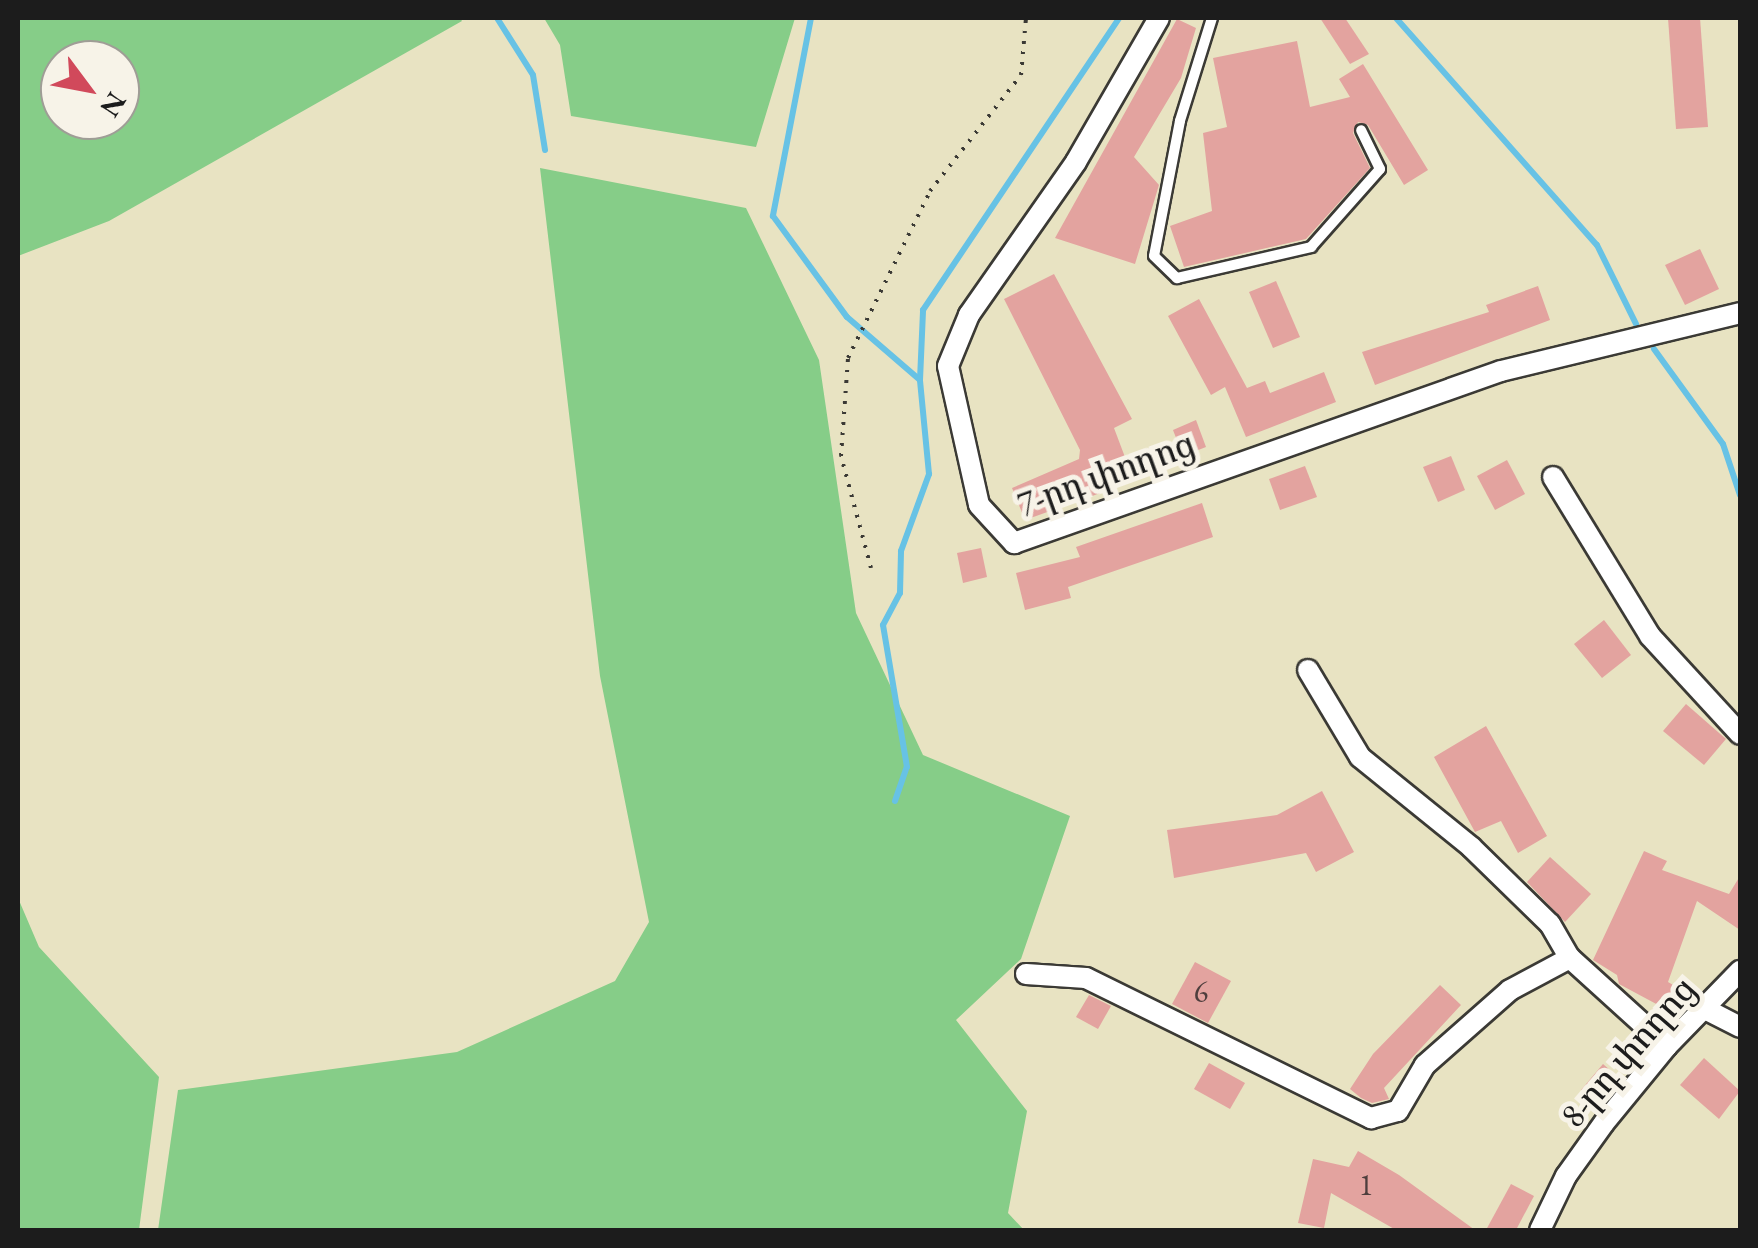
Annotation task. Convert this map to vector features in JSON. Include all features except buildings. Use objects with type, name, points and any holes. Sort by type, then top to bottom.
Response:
[{"type":"street","name":"7-րդ փողոց","points":[[1159,18],[1076,162],[969,315],[948,366],[979,505],[1014,542],[1501,371],[1740,313]]},
{"type":"street","points":[[1554,477],[1650,636],[1740,734]]},
{"type":"street","points":[[1308,670],[1360,757],[1472,847],[1550,924],[1570,958],[1666,1046]]},
{"type":"street","points":[[1026,974],[1086,978],[1371,1118],[1398,1111],[1425,1065],[1510,990],[1570,958]]},
{"type":"street","name":"8-րդ փողոց","points":[[1540,1230],[1566,1176],[1666,1046],[1707,1010],[1740,971]]},
{"type":"street","points":[[1707,1010],[1740,1027]]},
{"type":"lane","points":[[1212,18],[1180,121],[1154,256],[1177,278],[1311,247],[1380,169],[1361,130]]},
{"type":"path","points":[[871,568],[840,456],[848,358],[930,191],[1020,75],[1026,18]]},
{"type":"green space","points":[[18,18],[462,21],[109,221],[18,256]]},
{"type":"green space","points":[[544,18],[795,18],[756,147],[571,116],[560,45]]},
{"type":"green space","points":[[540,168],[746,208],[819,360],[856,613],[923,755],[1070,816],[1021,959],[956,1020],[1027,1111],[1008,1213],[1024,1230],[158,1230],[178,1090],[457,1052],[615,981],[649,922],[600,676]]},
{"type":"green space","points":[[18,898],[39,947],[159,1077],[139,1230],[18,1230]]},
{"type":"waterway","points":[[497,18],[533,75],[545,150]]},
{"type":"waterway","points":[[811,18],[773,216],[847,317],[920,380]]},
{"type":"waterway","points":[[895,801],[907,767],[883,625],[900,593],[901,551],[929,474],[920,380],[923,310],[1119,18]]},
{"type":"waterway","points":[[1396,18],[1597,245],[1636,324]]},
{"type":"waterway","points":[[1654,349],[1723,444],[1740,495]]}]
